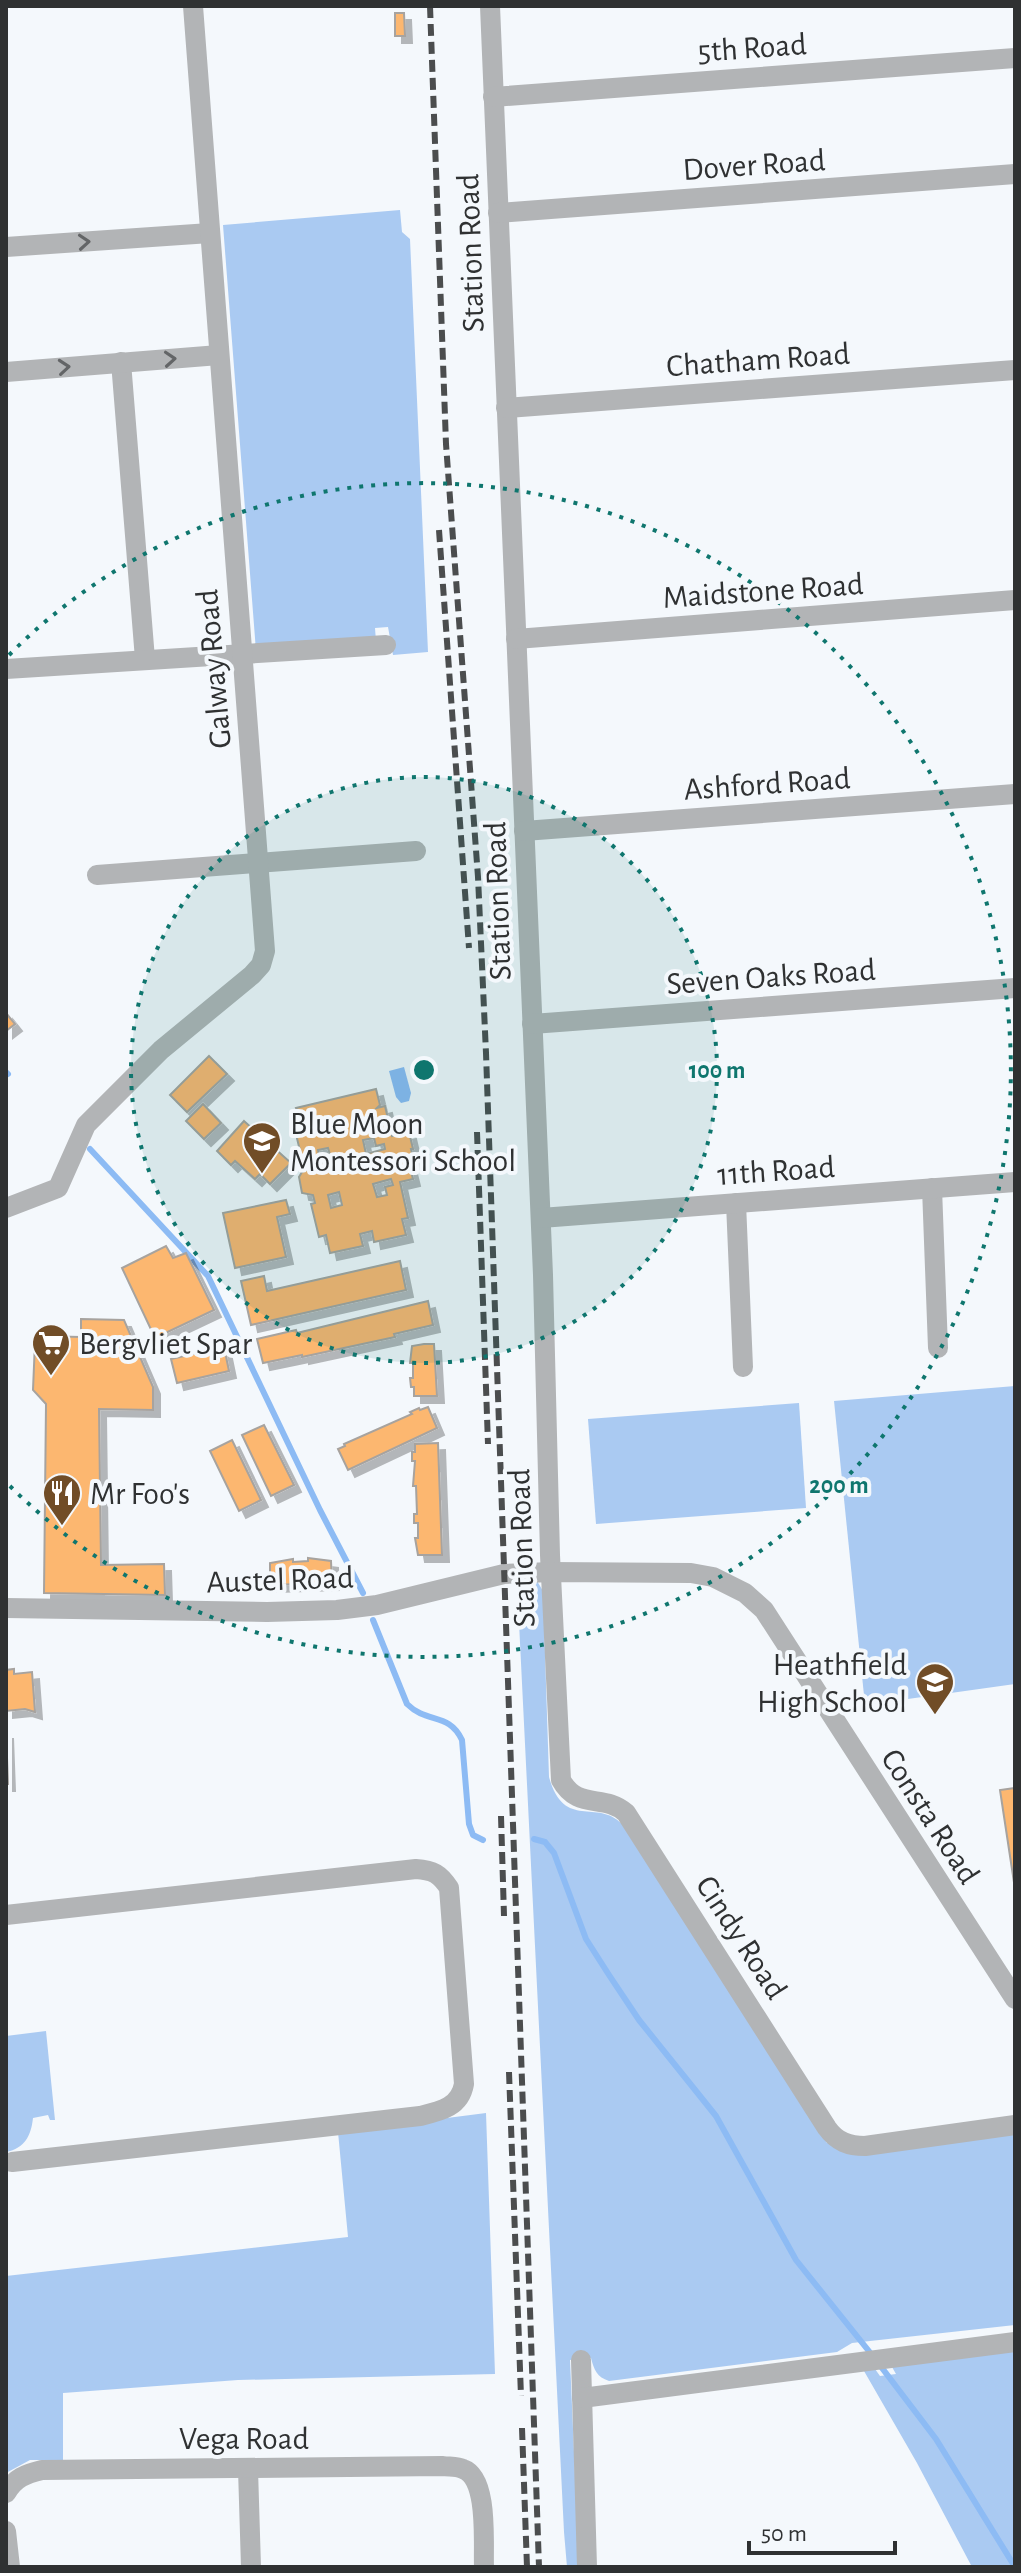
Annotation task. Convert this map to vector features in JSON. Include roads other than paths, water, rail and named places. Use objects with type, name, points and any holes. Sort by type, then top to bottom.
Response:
[{"type":"street","name":"Galway Road","points":[[6,1208],[58,1188],[86,1125],[161,1050],[261,965],[265,951],[193,6]]},
{"type":"street","name":"Station Road","points":[[490,6],[541,1218],[551,1572],[560,1773],[568,1791]]},
{"type":"street","name":"5th Road","points":[[493,97],[1015,58]]},
{"type":"street","name":"Dover Road","points":[[498,213],[1015,174]]},
{"type":"street","points":[[6,247],[210,233]]},
{"type":"street","points":[[6,372],[219,355]]},
{"type":"street","points":[[121,362],[145,659]]},
{"type":"street","name":"Chatham Road","points":[[506,408],[1015,370]]},
{"type":"street","name":"Maidstone Road","points":[[516,639],[1015,600]]},
{"type":"street","points":[[6,669],[386,645]]},
{"type":"street","name":"Ashford Road","points":[[524,831],[1015,794]]},
{"type":"street","points":[[97,875],[416,851]]},
{"type":"street","name":"Seven Oaks Road","points":[[532,1024],[1015,988]]},
{"type":"street","name":"11th Road","points":[[541,1218],[1015,1182]]},
{"type":"street","points":[[932,1188],[938,1348]]},
{"type":"street","points":[[736,1203],[743,1367]]},
{"type":"street","name":"Austel Road","points":[[6,1608],[282,1612],[369,1606],[493,1576],[551,1572]]},
{"type":"street","name":"Consta Road","points":[[551,1572],[702,1575],[736,1588],[764,1610],[1015,1999]]},
{"type":"street","name":"Cindy Road","points":[[568,1791],[579,1799],[611,1804],[626,1813],[827,2128],[845,2144],[865,2146],[1015,2125]]},
{"type":"street","points":[[6,1915],[416,1869],[430,1870],[442,1877],[449,1888],[464,2084],[462,2097],[452,2106],[420,2116],[12,2162]]},
{"type":"street","points":[[582,2398],[1015,2342]]},
{"type":"street","points":[[581,2360],[587,2567]]},
{"type":"street","name":"Vega Road","points":[[10,2487],[27,2473],[42,2470],[443,2466],[463,2469],[474,2478],[480,2494],[484,2567]]},
{"type":"street","points":[[248,2469],[251,2567]]},
{"type":"street","points":[[6,2531],[10,2567]]},
{"type":"waterway","points":[[90,1149],[208,1276],[363,1593]]},
{"type":"waterway","points":[[373,1620],[407,1704],[422,1714],[451,1725],[462,1740],[469,1824],[473,1835],[483,1840]]},
{"type":"waterway","points":[[534,1839],[545,1842],[554,1853],[586,1939],[609,1975],[639,2020],[716,2116],[796,2260],[872,2355]]},
{"type":"waterway","points":[[879,2364],[936,2439],[1015,2567]]},
{"type":"railway","points":[[430,6],[446,444],[478,877],[486,1053],[539,2567]]},
{"type":"railway","points":[[439,530],[469,948]]},
{"type":"railway","points":[[477,1132],[488,1444]]},
{"type":"railway","points":[[501,1816],[504,1916]]},
{"type":"railway","points":[[509,2072],[521,2396]]},
{"type":"railway","points":[[522,2428],[527,2567]]},
{"type":"place","name":"Blue Moon Montessori School","points":[[262,1175]]},
{"type":"place","name":"Bergvliet Spar","points":[[51,1377]]},
{"type":"place","name":"Mr Foo's","points":[[62,1527]]},
{"type":"place","name":"Heathfield High School","points":[[935,1716]]}]
